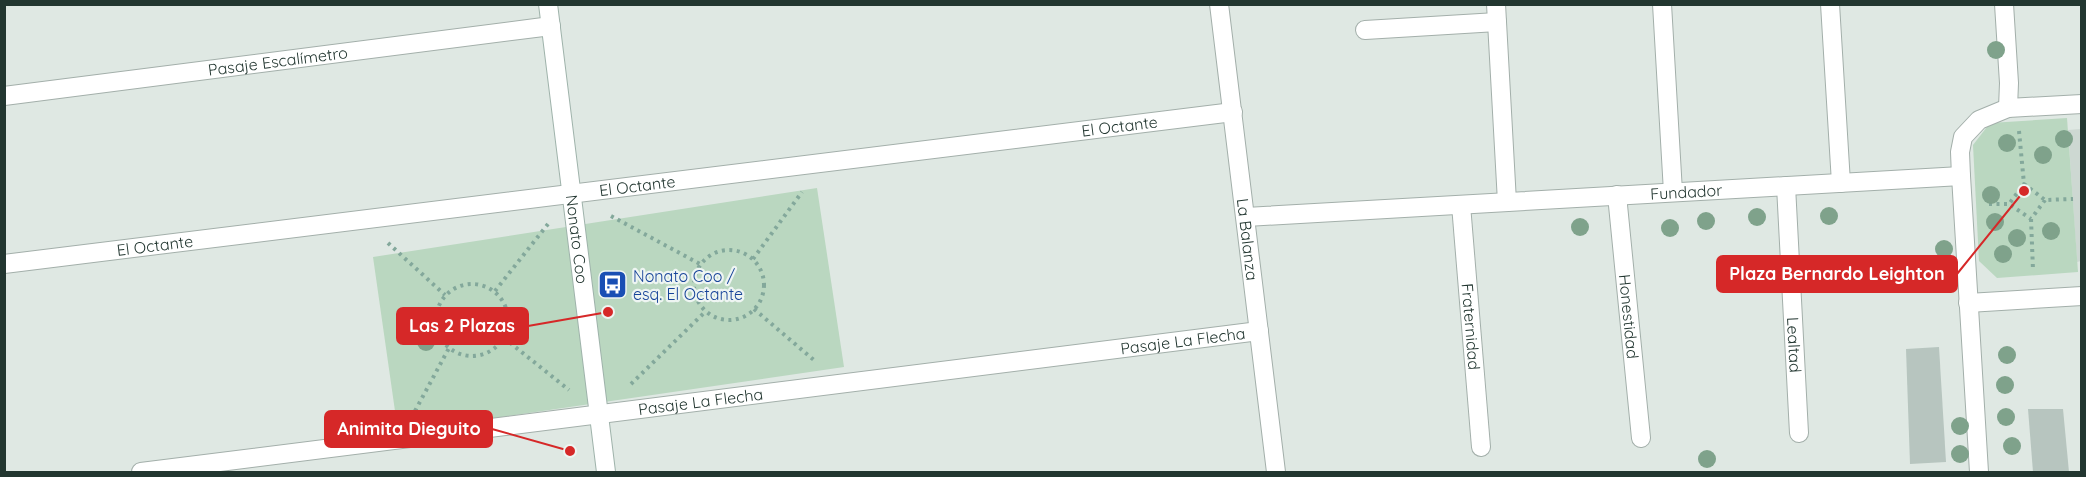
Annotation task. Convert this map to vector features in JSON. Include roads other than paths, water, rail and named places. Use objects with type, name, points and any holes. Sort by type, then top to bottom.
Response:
[{"type":"street","name":"Nonato Coo","points":[[548,4],[606,472]]},
{"type":"street","name":"La Balanza","points":[[1219,4],[1276,472]]},
{"type":"street","points":[[1662,4],[1673,192]]},
{"type":"street","points":[[1830,4],[1841,183]]},
{"type":"street","points":[[2004,4],[2009,83],[2008,108]]},
{"type":"street","points":[[1365,30],[1497,13],[1508,202]]},
{"type":"street","name":"Pasaje Escalímetro","points":[[4,96],[551,26]]},
{"type":"street","points":[[1979,472],[1960,176],[1960,152],[1963,137],[1979,120],[2008,108],[2082,104]]},
{"type":"street","name":"El Octante","points":[[4,264],[1233,112]]},
{"type":"street","name":"Fundador","points":[[1246,217],[1960,176]]},
{"type":"street","name":"Lealtad","points":[[1786,186],[1799,433]]},
{"type":"street","name":"Honestidad","points":[[1617,195],[1641,438]]},
{"type":"street","name":"Fraternidad","points":[[1461,205],[1481,447]]},
{"type":"street","points":[[1968,303],[2082,296]]},
{"type":"street","name":"Pasaje La Flecha","points":[[141,472],[1259,331]]},
{"type":"place","name":"Plaza Bernardo Leighton","points":[[2024,191]]},
{"type":"place","name":"Nonato Coo / esq. El Octante","points":[[612,285]]},
{"type":"place","name":"Las 2 Plazas","points":[[608,312]]},
{"type":"place","name":"Animita Dieguito","points":[[570,451]]}]
